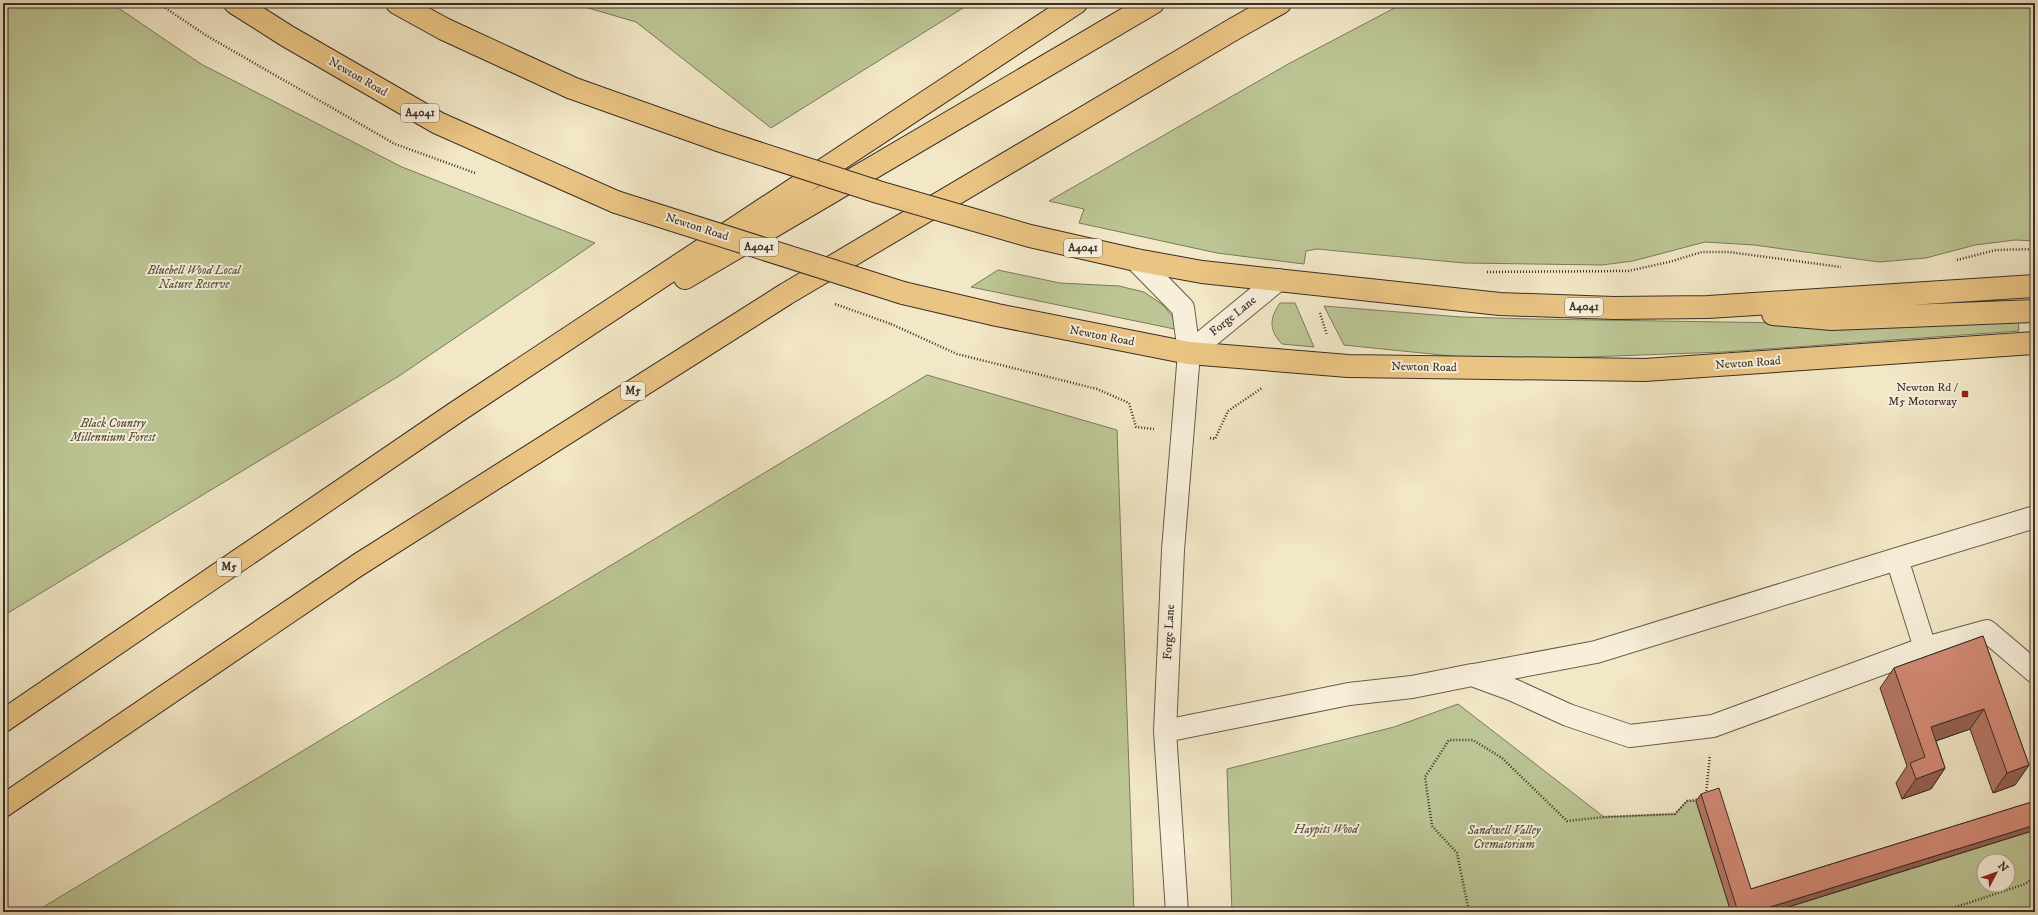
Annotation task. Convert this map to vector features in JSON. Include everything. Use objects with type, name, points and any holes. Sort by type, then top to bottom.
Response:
[{"type":"highway","name":"Newton Road","points":[[235,3],[286,36],[438,123],[616,202],[903,293],[997,316],[1189,353],[1340,366],[1645,370],[2035,343]]},
{"type":"highway","name":"A4041","points":[[397,3],[444,29],[572,88],[718,140],[878,192],[1030,236],[1136,260],[1202,272],[1500,304],[1614,308],[1708,307],[2035,286]]},
{"type":"highway","name":"M5","points":[[3,721],[455,413],[1076,3]]},
{"type":"highway","name":"M5","points":[[455,413],[1152,3]]},
{"type":"highway","name":"M5","points":[[3,806],[358,565],[780,298],[1280,3]]},
{"type":"highway","points":[[1708,307],[1832,319],[2035,311]]},
{"type":"street","name":"Forge Lane","points":[[1136,260],[1183,308],[1189,353],[1173,550],[1165,730],[1177,912]]},
{"type":"street","name":"Forge Lane","points":[[1189,353],[1278,280]]},
{"type":"street","points":[[1165,730],[1349,694],[1412,688],[1472,675],[1596,652],[2035,517]]},
{"type":"street","points":[[1897,559],[1925,648]]},
{"type":"street","points":[[1472,675],[1513,690],[1568,715],[1630,736],[1713,726],[1925,648],[1987,631],[2035,672]]},
{"type":"path","points":[[1953,261],[1996,250],[2035,249]]},
{"type":"path","points":[[1480,272],[1628,271],[1669,262],[1702,252],[1729,252],[1844,268]]},
{"type":"path","points":[[1312,284],[1325,330],[1340,366]]},
{"type":"path","points":[[891,324],[957,354],[1098,390],[1129,403],[1136,427],[1215,439],[1228,411],[1264,388]]},
{"type":"path","points":[[1469,912],[1457,853],[1432,826],[1425,777],[1449,740],[1473,740],[1502,758],[1567,821],[1604,817],[1675,814],[1687,801],[1705,798],[1713,726]]},
{"type":"path","points":[[1941,912],[2025,884],[2035,877]]},
{"type":"green space","name":"Bluebell Wood Local Nature Reserve","points":[[3,3],[111,3],[201,64],[402,167],[595,243],[399,376],[3,616]]},
{"type":"green space","points":[[571,3],[971,3],[771,128],[636,22]]},
{"type":"green space","points":[[1404,3],[2035,3],[2035,241],[2015,240],[1975,245],[1926,258],[1879,262],[1754,245],[1705,242],[1633,261],[1602,265],[1464,263],[1317,249],[1306,251],[1304,264],[1217,253],[1079,223],[1084,209],[1049,201],[1290,63]]},
{"type":"green space","points":[[998,270],[1060,283],[1119,286],[1144,292],[1163,305],[1184,331],[971,287]]},
{"type":"green space","points":[[1280,303],[1295,303],[1314,347],[1282,344],[1278,339],[1273,329],[1272,319]]},
{"type":"green space","points":[[1324,306],[1461,317],[1535,319],[1910,325],[2018,319],[2019,331],[1723,352],[1559,358],[1461,357],[1344,345]]},
{"type":"green space","points":[[927,375],[1117,430],[1134,912],[35,912]]},
{"type":"green space","points":[[1458,704],[1604,817],[1675,814],[1687,801],[1696,801],[1731,912],[1232,912],[1227,769],[1394,727]]},
{"type":"green space","points":[[2035,830],[2035,912],[1772,912]]},
{"type":"building","points":[[1983,636],[2029,765],[2007,773],[1984,709],[1931,727],[1945,768],[1916,779],[1910,763],[1925,757],[1894,668]]},
{"type":"building","points":[[1719,788],[1751,889],[2035,801],[2035,825],[1754,912],[1738,912],[1701,794]]},
{"type":"place","name":"Newton Rd / M5 Motorway","points":[[1965,394]]},
{"type":"park label","name":"Black Country Millennium Forest","points":[[113,430]]},
{"type":"park label","name":"Haypits Wood","points":[[1326,829]]},
{"type":"park label","name":"Sandwell Valley Crematorium","points":[[1504,837]]}]
